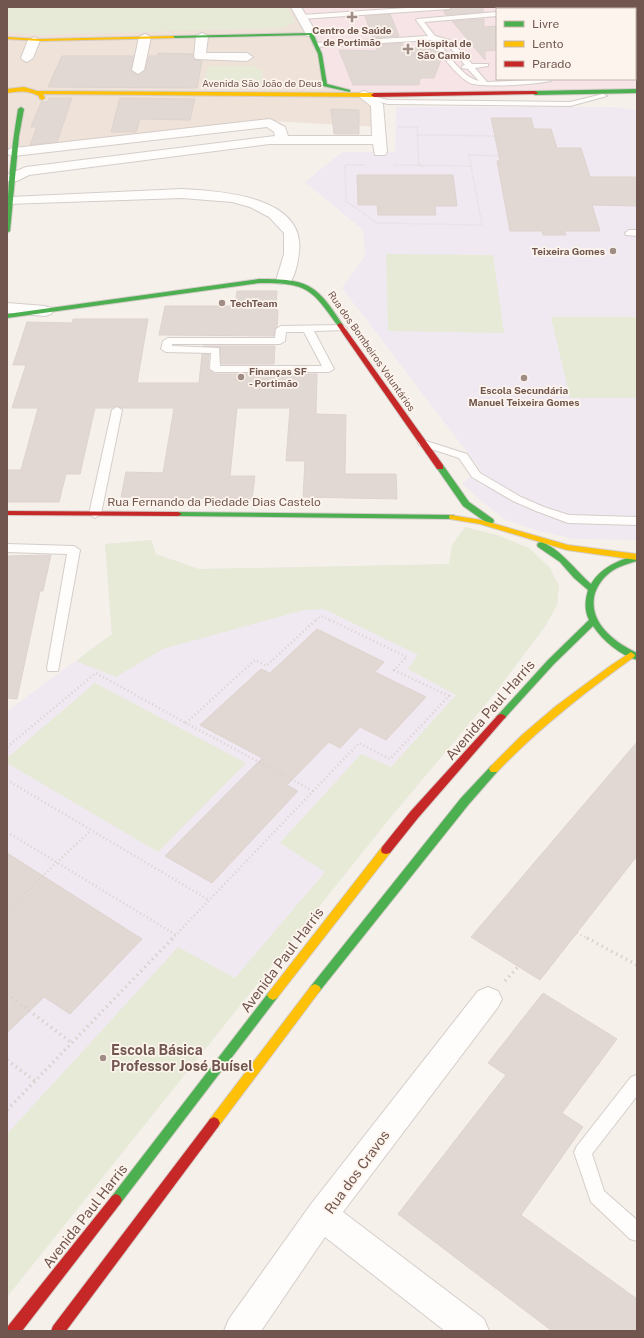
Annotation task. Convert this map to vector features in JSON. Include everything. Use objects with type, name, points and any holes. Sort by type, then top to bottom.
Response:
[{"type":"street","points":[[296,7],[320,54],[325,88],[320,92],[303,94]]},
{"type":"street","points":[[7,38],[34,40],[311,34]]},
{"type":"street","points":[[202,36],[200,57],[247,57]]},
{"type":"street","points":[[138,70],[145,37]]},
{"type":"street","points":[[27,58],[34,40]]},
{"type":"street","points":[[271,93],[300,90],[317,86],[324,82]]},
{"type":"street","points":[[12,178],[26,171],[269,140],[379,140],[378,104],[369,95],[347,91],[324,82]]},
{"type":"street","name":"Avenida São João de Deus","points":[[7,91],[24,89],[30,104],[96,93],[271,93],[369,95],[486,94]]},
{"type":"street","points":[[486,94],[637,91]]},
{"type":"street","points":[[486,94],[603,96],[637,101]]},
{"type":"street","points":[[7,231],[14,152],[30,104]]},
{"type":"street","points":[[14,152],[250,124],[270,123],[280,130],[282,140]]},
{"type":"street","points":[[48,168],[38,161],[37,157],[40,153],[50,148]]},
{"type":"street","points":[[10,201],[187,193],[226,196],[252,203],[273,212],[290,229],[292,251],[284,281]]},
{"type":"street","name":"Rua dos Bombeiros Voluntários","points":[[7,316],[259,281],[284,281],[311,288],[318,295],[342,328],[450,479],[466,504],[482,517],[505,529]]},
{"type":"street","points":[[7,308],[45,311]]},
{"type":"street","points":[[450,479],[452,502]]},
{"type":"street","points":[[422,514],[445,509]]},
{"type":"street","name":"Rua Fernando da Piedade Dias Castelo","points":[[7,513],[422,514]]},
{"type":"street","points":[[422,514],[448,516],[481,522],[532,538],[589,551],[637,558]]},
{"type":"street","points":[[532,538],[563,560],[577,576],[591,588]]},
{"type":"street","points":[[64,1324],[332,965],[465,800],[502,760],[547,719],[586,687],[634,656],[606,637],[593,621],[588,604],[591,588],[604,572],[626,560],[637,558]]},
{"type":"street","name":"Avenida Paul Harris","points":[[13,1331],[88,1237],[344,902],[414,815],[551,662],[593,621]]},
{"type":"street","name":"Rua dos Cravos","points":[[472,1331],[322,1215],[488,999]]},
{"type":"street","points":[[241,1331],[322,1215]]},
{"type":"lane","points":[[327,7],[332,15]]},
{"type":"lane","points":[[302,17],[449,7]]},
{"type":"lane","points":[[496,14],[419,20],[458,68],[469,80],[474,83],[485,84],[535,80]]},
{"type":"lane","points":[[316,45],[433,38],[448,41],[485,84]]},
{"type":"lane","points":[[458,68],[486,66]]},
{"type":"lane","points":[[369,95],[388,102],[562,104],[570,104],[603,96]]},
{"type":"lane","points":[[308,329],[329,369],[215,369],[216,350],[166,349],[168,341],[280,341],[281,329],[342,328]]},
{"type":"lane","points":[[95,514],[117,410]]},
{"type":"lane","points":[[423,442],[463,456],[476,475],[517,499],[540,509],[568,519],[637,521]]},
{"type":"lane","points":[[7,548],[74,550],[53,668]]},
{"type":"lane","points":[[637,1083],[583,1152],[597,1196],[637,1232]]},
{"type":"path","points":[[379,140],[417,127],[419,165]]},
{"type":"path","points":[[367,165],[345,166],[346,202],[377,223],[482,225],[469,155],[502,156],[497,136],[418,135]]},
{"type":"path","points":[[390,165],[471,166]]},
{"type":"path","points":[[419,165],[424,167]]},
{"type":"path","points":[[7,1110],[359,743],[390,759],[449,696],[394,670],[407,657],[321,616],[266,666],[255,660],[186,723]]},
{"type":"path","points":[[7,747],[96,674],[313,791]]},
{"type":"path","points":[[7,780],[208,900]]},
{"type":"path","points":[[7,910],[91,830]]},
{"type":"path","points":[[7,832],[176,935]]},
{"type":"path","points":[[577,932],[637,965]]},
{"type":"path","points":[[7,994],[72,1043]]},
{"type":"path","points":[[7,1060],[35,1081]]},
{"type":"shaded area","points":[[7,7],[595,7],[496,8],[496,80],[636,80],[637,52],[637,91],[375,95],[379,127],[255,120],[7,152]]},
{"type":"shaded area","name":"Hospital de São Camilo","points":[[296,7],[619,7],[620,8],[496,8],[496,80],[636,80],[636,25],[637,91],[375,95],[347,91],[325,85],[320,54]]},
{"type":"shaded area","name":"Escola Secundária Manuel Teixeira Gomes","points":[[396,107],[612,107],[637,110],[637,540],[573,539],[539,531],[506,520],[482,502],[462,483],[480,469],[342,288],[365,256],[363,230],[305,182],[342,152],[395,152]]},
{"type":"shaded area","name":"Escola Básica Professor José Buísel","points":[[465,527],[497,535],[529,548],[550,568],[559,586],[557,605],[544,628],[495,693],[390,818],[7,1297],[7,711],[112,634],[105,544],[151,540],[156,554],[199,569],[450,564],[452,545]]},
{"type":"green space","points":[[7,7],[287,7],[295,22],[282,28],[38,35],[7,32]]},
{"type":"green space","points":[[208,66],[256,66],[256,69],[263,70],[261,86],[204,85]]},
{"type":"green space","points":[[386,254],[493,255],[504,333],[388,331]]},
{"type":"green space","points":[[551,317],[637,317],[637,398],[570,398]]},
{"type":"green space","points":[[465,527],[497,535],[529,548],[550,568],[559,586],[557,605],[544,628],[495,693],[390,818],[7,1297],[7,1134],[178,947],[235,978],[325,872],[280,843],[361,754],[391,767],[456,695],[408,669],[418,655],[324,609],[304,610],[163,649],[116,677],[76,661],[112,634],[105,544],[151,540],[156,554],[199,569],[449,564],[452,545]]},
{"type":"green space","points":[[95,683],[246,763],[158,852],[7,763],[7,758]]},
{"type":"building","points":[[453,7],[483,7],[483,12],[446,15],[443,11],[450,10]]},
{"type":"building","points":[[390,14],[399,36],[373,38],[365,16]]},
{"type":"building","points":[[484,19],[484,27],[496,26],[496,50],[485,51],[485,60],[452,21]]},
{"type":"building","points":[[402,43],[403,47],[436,49],[442,57],[434,78],[420,78],[419,85],[353,85],[339,50],[377,51],[375,45]]},
{"type":"building","points":[[158,53],[193,54],[195,60],[202,61],[197,88],[48,87],[62,56],[134,56],[131,71],[139,75],[145,70],[149,56],[157,56]]},
{"type":"building","points":[[49,98],[72,98],[57,142],[30,145],[37,127],[31,127],[41,102],[47,102]]},
{"type":"building","points":[[120,98],[195,99],[190,120],[140,119],[136,132],[111,132]]},
{"type":"building","points":[[331,109],[359,110],[359,134],[334,134]]},
{"type":"building","points":[[491,118],[531,118],[534,129],[551,129],[557,148],[581,148],[590,177],[637,177],[637,206],[592,205],[600,231],[564,231],[566,235],[543,235],[542,231],[510,231],[497,161],[500,161]]},
{"type":"building","points":[[357,175],[453,175],[457,206],[435,206],[436,215],[378,215],[377,205],[358,205]]},
{"type":"building","points":[[237,291],[277,291],[277,327],[275,329],[274,336],[159,335],[165,306],[235,306]]},
{"type":"building","points":[[73,319],[148,319],[137,383],[199,383],[202,354],[209,354],[208,369],[215,374],[317,374],[316,414],[346,415],[345,474],[396,474],[397,499],[303,497],[305,461],[286,461],[290,408],[237,408],[230,476],[255,476],[252,499],[121,497],[126,472],[163,473],[174,408],[122,408],[116,406],[112,408],[95,408],[80,474],[66,474],[59,502],[7,502],[7,470],[21,470],[38,408],[12,408],[26,365],[13,365],[27,322],[72,323]]},
{"type":"building","points":[[203,346],[275,346],[274,364],[221,364],[220,347]]},
{"type":"building","points":[[51,555],[43,591],[40,591],[17,699],[7,698],[7,556]]},
{"type":"building","points":[[317,629],[384,662],[375,672],[426,697],[386,740],[360,727],[340,748],[329,742],[287,785],[298,791],[212,883],[165,856],[262,758],[200,725],[261,669],[270,673]]},
{"type":"building","points":[[637,742],[637,856],[540,980],[471,937]]},
{"type":"building","points":[[7,853],[142,939],[70,1014],[44,997],[7,1033]]},
{"type":"building","points":[[543,993],[617,1039],[562,1113],[583,1127],[521,1215],[637,1299],[637,1331],[552,1331],[398,1214],[506,1075],[488,1063]]},
{"type":"traffic: fast","points":[[173,37],[311,34],[320,54],[325,85],[348,91]]},
{"type":"traffic: fast","points":[[535,93],[637,91]]},
{"type":"traffic: fast","points":[[7,231],[16,136],[21,109]]},
{"type":"traffic: fast","points":[[7,316],[259,281],[275,281],[290,282],[305,286],[312,290],[330,309],[340,325]]},
{"type":"traffic: fast","points":[[440,467],[466,504],[490,521]]},
{"type":"traffic: fast","points":[[178,514],[453,517]]},
{"type":"traffic: fast","points":[[541,545],[563,560],[577,576],[591,588]]},
{"type":"traffic: fast","points":[[637,558],[614,566],[605,573],[597,580],[592,589],[590,598],[592,617],[604,635],[620,648],[637,657]]},
{"type":"traffic: fast","points":[[501,717],[551,662],[593,621]]},
{"type":"traffic: fast","points":[[315,989],[465,801],[494,769]]},
{"type":"traffic: fast","points":[[116,1200],[273,995]]},
{"type":"traffic: slow","points":[[7,38],[40,40],[173,37]]},
{"type":"traffic: slow","points":[[7,91],[24,89],[32,90],[42,95],[42,98]]},
{"type":"traffic: slow","points":[[38,92],[374,95]]},
{"type":"traffic: slow","points":[[453,517],[481,522],[567,547],[637,557]]},
{"type":"traffic: slow","points":[[494,769],[526,737],[560,708],[631,655]]},
{"type":"traffic: slow","points":[[273,995],[386,850]]},
{"type":"traffic: slow","points":[[214,1123],[315,989]]},
{"type":"traffic: jam","points":[[374,95],[535,93]]},
{"type":"traffic: jam","points":[[340,325],[440,467]]},
{"type":"traffic: jam","points":[[7,513],[178,514]]},
{"type":"traffic: jam","points":[[386,850],[414,815],[501,717]]},
{"type":"traffic: jam","points":[[58,1331],[214,1123]]},
{"type":"traffic: jam","points":[[13,1331],[116,1200]]},
{"type":"place","name":"Centro de Saúde de Portimão","points":[[352,17]]},
{"type":"place","name":"Hospital de São Camilo","points":[[408,49]]},
{"type":"place","name":"Teixeira Gomes","points":[[613,251]]},
{"type":"place","name":"TechTeam","points":[[222,303]]},
{"type":"place","name":"Finanças SF - Portimão","points":[[241,377]]},
{"type":"place","name":"Escola Secundária Manuel Teixeira Gomes","points":[[524,378]]},
{"type":"place","name":"Escola Básica Professor José Buísel","points":[[103,1058]]}]
